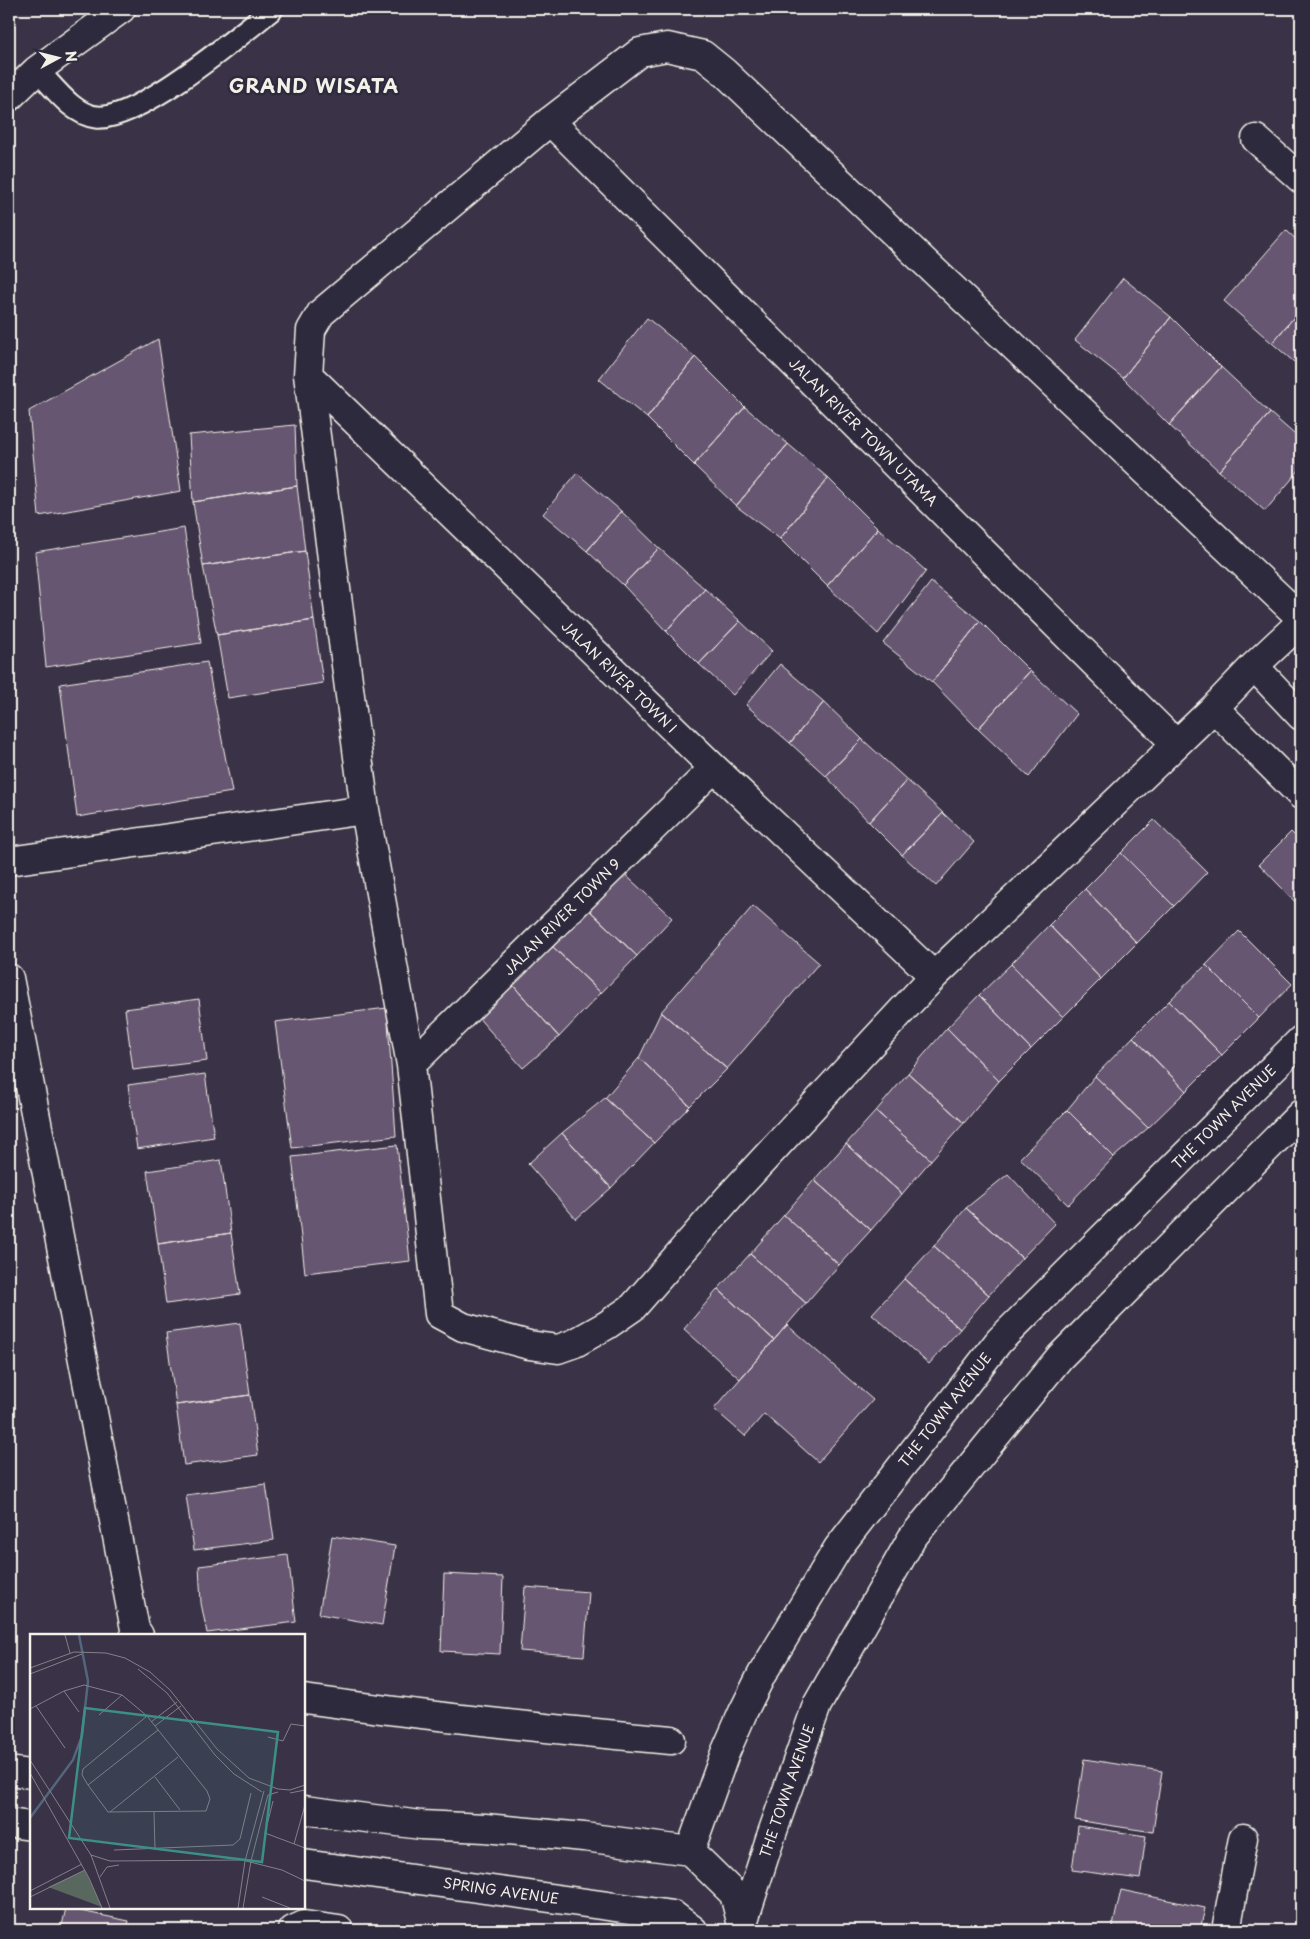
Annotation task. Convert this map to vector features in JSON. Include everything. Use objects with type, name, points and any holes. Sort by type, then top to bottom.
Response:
[{"type":"street","points":[[9,97],[38,70],[121,9]]},
{"type":"street","points":[[667,47],[703,55],[724,72],[1301,620],[1214,708],[1175,743],[934,976],[730,1196],[633,1307],[607,1325],[575,1343],[558,1349],[529,1345],[463,1327],[439,1314],[411,1065],[365,810],[308,376],[311,330],[321,313],[550,122],[640,52],[667,47]]},
{"type":"street","name":"JALAN RIVER TOWN UTAMA","points":[[550,122],[1175,743]]},
{"type":"street","points":[[1256,139],[1301,179]]},
{"type":"street","name":"JALAN RIVER TOWN I","points":[[308,376],[714,768],[934,976]]},
{"type":"street","points":[[1254,666],[1301,716]]},
{"type":"street","points":[[1214,708],[1301,795]]},
{"type":"street","name":"JALAN RIVER TOWN 9","points":[[411,1065],[714,768]]},
{"type":"street","points":[[9,861],[365,810]]},
{"type":"street","points":[[9,978],[138,1634]]},
{"type":"street","name":"THE TOWN AVENUE","points":[[690,1851],[725,1753],[743,1712],[762,1674],[838,1548],[999,1341],[1301,1040]]},
{"type":"street","name":"THE TOWN AVENUE","points":[[743,1927],[768,1842],[817,1705],[912,1538],[1060,1357],[1301,1114]]},
{"type":"street","points":[[305,1699],[404,1713],[671,1740]]},
{"type":"street","points":[[9,1771],[30,1774]]},
{"type":"street","points":[[305,1810],[422,1825],[532,1832],[690,1851],[734,1894],[743,1927]]},
{"type":"street","points":[[9,1824],[30,1826]]},
{"type":"street","points":[[1226,1930],[1243,1838]]},
{"type":"street","name":"SPRING AVENUE","points":[[305,1864],[672,1915],[693,1930]]},
{"type":"street","points":[[293,1930],[304,1925],[340,1930]]},
{"type":"lane","points":[[38,70],[75,109],[96,117],[112,115],[130,110],[204,64],[272,9]]},
{"type":"building","points":[[1286,230],[1301,244],[1301,309],[1272,343],[1224,301]]},
{"type":"building","points":[[1123,278],[1171,317],[1123,378],[1075,340]]},
{"type":"building","points":[[1301,309],[1301,368],[1272,343]]},
{"type":"building","points":[[1171,317],[1221,367],[1169,425],[1123,378]]},
{"type":"building","points":[[647,318],[695,357],[647,418],[599,379]]},
{"type":"building","points":[[158,339],[181,491],[39,516],[29,411]]},
{"type":"building","points":[[695,357],[745,407],[694,465],[647,418]]},
{"type":"building","points":[[1221,367],[1270,413],[1219,471],[1169,425]]},
{"type":"building","points":[[745,407],[788,444],[736,506],[694,465]]},
{"type":"building","points":[[1270,413],[1301,440],[1301,468],[1265,511],[1219,471]]},
{"type":"building","points":[[295,425],[297,486],[193,502],[189,435]]},
{"type":"building","points":[[788,444],[828,478],[780,539],[736,506]]},
{"type":"building","points":[[577,473],[621,511],[587,551],[543,514]]},
{"type":"building","points":[[828,478],[878,528],[827,586],[780,539]]},
{"type":"building","points":[[297,486],[305,551],[203,566],[193,502]]},
{"type":"building","points":[[621,511],[659,548],[623,585],[587,551]]},
{"type":"building","points":[[184,528],[201,643],[46,667],[35,552]]},
{"type":"building","points":[[878,528],[926,571],[878,634],[827,586]]},
{"type":"building","points":[[659,548],[705,589],[666,631],[623,585]]},
{"type":"building","points":[[305,551],[314,620],[217,635],[203,566]]},
{"type":"building","points":[[931,582],[980,621],[932,682],[883,643]]},
{"type":"building","points":[[705,589],[740,621],[699,664],[666,631]]},
{"type":"building","points":[[314,620],[323,683],[228,698],[217,635]]},
{"type":"building","points":[[740,621],[772,651],[733,695],[699,664]]},
{"type":"building","points":[[980,621],[1030,671],[978,729],[932,682]]},
{"type":"building","points":[[207,662],[232,792],[77,817],[60,684]]},
{"type":"building","points":[[780,664],[824,702],[790,743],[746,705]]},
{"type":"building","points":[[1030,671],[1077,714],[1029,777],[978,729]]},
{"type":"building","points":[[824,702],[862,739],[826,776],[790,743]]},
{"type":"building","points":[[862,739],[907,780],[869,822],[826,776]]},
{"type":"building","points":[[907,780],[943,813],[902,855],[869,822]]},
{"type":"building","points":[[943,813],[974,842],[936,886],[902,855]]},
{"type":"building","points":[[1154,820],[1207,872],[1174,906],[1121,853]]},
{"type":"building","points":[[1291,832],[1301,842],[1301,908],[1259,864]]},
{"type":"building","points":[[1121,853],[1174,906],[1137,943],[1085,889]]},
{"type":"building","points":[[618,868],[672,918],[637,956],[587,908]]},
{"type":"building","points":[[1085,889],[1137,943],[1101,979],[1049,925]]},
{"type":"building","points":[[753,906],[819,963],[727,1069],[661,1012]]},
{"type":"building","points":[[587,908],[637,956],[601,993],[553,947]]},
{"type":"building","points":[[1049,925],[1101,979],[1063,1017],[1011,964]]},
{"type":"building","points":[[1239,931],[1292,984],[1259,1018],[1206,965]]},
{"type":"building","points":[[553,947],[601,993],[559,1037],[510,982]]},
{"type":"building","points":[[1011,964],[1063,1017],[1031,1049],[979,995]]},
{"type":"building","points":[[1206,965],[1259,1018],[1222,1055],[1169,1001]]},
{"type":"building","points":[[510,982],[559,1037],[523,1068],[475,1014]]},
{"type":"building","points":[[979,995],[1031,1049],[999,1081],[947,1028]]},
{"type":"building","points":[[199,999],[207,1061],[133,1070],[125,1009]]},
{"type":"building","points":[[1169,1001],[1222,1055],[1186,1091],[1133,1037]]},
{"type":"building","points":[[387,1008],[396,1136],[292,1148],[275,1022]]},
{"type":"building","points":[[661,1012],[727,1069],[690,1106],[639,1058]]},
{"type":"building","points":[[947,1028],[999,1081],[964,1123],[908,1073]]},
{"type":"building","points":[[1133,1037],[1186,1091],[1148,1128],[1095,1076]]},
{"type":"building","points":[[639,1058],[690,1106],[654,1143],[605,1098]]},
{"type":"building","points":[[908,1073],[964,1123],[931,1160],[876,1111]]},
{"type":"building","points":[[205,1074],[214,1137],[137,1149],[128,1085]]},
{"type":"building","points":[[1095,1076],[1148,1128],[1114,1157],[1067,1110]]},
{"type":"building","points":[[605,1098],[654,1143],[611,1188],[562,1133]]},
{"type":"building","points":[[1067,1110],[1114,1157],[1068,1205],[1020,1158]]},
{"type":"building","points":[[876,1111],[931,1160],[902,1194],[846,1144]]},
{"type":"building","points":[[562,1133],[611,1188],[576,1219],[528,1164]]},
{"type":"building","points":[[846,1144],[902,1194],[871,1230],[814,1180]]},
{"type":"building","points":[[397,1145],[410,1261],[305,1273],[292,1157]]},
{"type":"building","points":[[221,1160],[231,1233],[158,1244],[147,1171]]},
{"type":"building","points":[[1008,1174],[1055,1224],[1022,1258],[966,1208]]},
{"type":"building","points":[[814,1180],[871,1230],[839,1265],[784,1215]]},
{"type":"building","points":[[966,1208],[1022,1258],[989,1295],[934,1246]]},
{"type":"building","points":[[784,1215],[839,1265],[806,1303],[750,1254]]},
{"type":"building","points":[[231,1233],[240,1294],[166,1304],[158,1244]]},
{"type":"building","points":[[934,1246],[989,1295],[960,1329],[904,1279]]},
{"type":"building","points":[[750,1254],[806,1303],[774,1340],[718,1289]]},
{"type":"building","points":[[904,1279],[960,1329],[929,1364],[872,1314]]},
{"type":"building","points":[[718,1289],[774,1340],[740,1379],[684,1329]]},
{"type":"building","points":[[240,1323],[250,1395],[176,1405],[166,1333]]},
{"type":"building","points":[[787,1325],[873,1400],[818,1462],[764,1414],[745,1436],[714,1409]]},
{"type":"building","points":[[250,1395],[258,1455],[184,1465],[176,1405]]},
{"type":"building","points":[[266,1484],[274,1540],[194,1550],[186,1495]]},
{"type":"building","points":[[332,1536],[395,1546],[382,1625],[319,1614]]},
{"type":"building","points":[[288,1555],[296,1622],[207,1633],[201,1603],[199,1566]]},
{"type":"building","points":[[444,1574],[503,1577],[500,1654],[441,1651]]},
{"type":"building","points":[[525,1587],[589,1592],[584,1656],[520,1651]]},
{"type":"building","points":[[1084,1759],[1162,1771],[1153,1832],[1075,1820]]},
{"type":"building","points":[[1078,1826],[1146,1836],[1140,1879],[1072,1870]]},
{"type":"building","points":[[1121,1890],[1205,1908],[1200,1930],[1112,1930]]},
{"type":"building","points":[[66,1909],[129,1921],[127,1930],[61,1930]]},
{"type":"district","name":"GRAND WISATA","points":[[314,86]]}]
